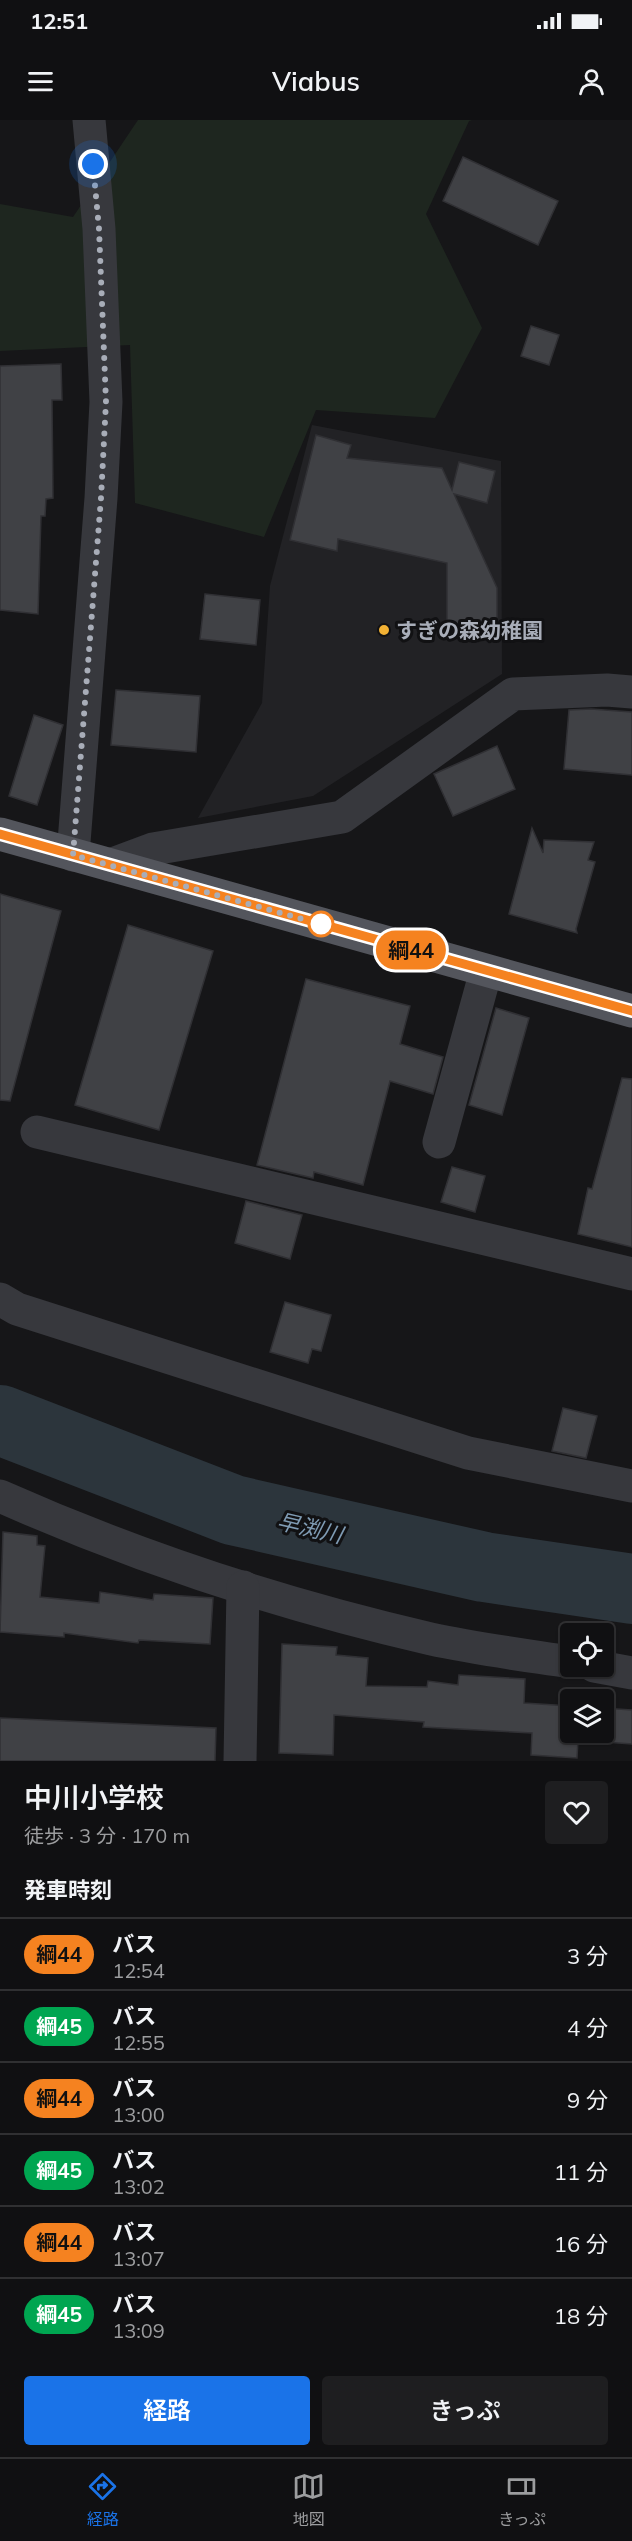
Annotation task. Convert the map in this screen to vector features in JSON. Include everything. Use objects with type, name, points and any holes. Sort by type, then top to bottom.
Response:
[{"type":"main road","points":[[0,834],[632,1011]]},
{"type":"street","points":[[73,855],[101,498],[106,402],[99,229],[89,120]]},
{"type":"street","points":[[110,865],[153,849],[342,817],[513,694],[607,690],[632,692]]},
{"type":"street","points":[[439,1142],[486,971]]},
{"type":"street","points":[[38,1132],[632,1274]]},
{"type":"street","points":[[0,1299],[17,1309],[468,1453],[632,1486]]},
{"type":"street","points":[[0,1496],[65,1525],[243,1587],[432,1639],[560,1660]]},
{"type":"street","points":[[240,1761],[243,1587]]},
{"type":"street","points":[[614,1670],[632,1673]]},
{"type":"shaded area","points":[[138,120],[472,120],[469,121],[426,214],[482,328],[435,418],[316,410],[264,537],[135,503],[130,345],[0,351],[0,204],[73,217]]},
{"type":"shaded area","name":"すぎの森幼稚園","points":[[312,425],[501,461],[502,674],[313,796],[198,818],[262,703],[270,586]]},
{"type":"building","points":[[463,157],[558,201],[538,245],[443,201]]},
{"type":"building","points":[[531,326],[559,335],[549,365],[521,356]]},
{"type":"building","points":[[61,364],[62,400],[52,400],[53,498],[46,499],[45,516],[41,516],[38,614],[0,610],[0,366]]},
{"type":"building","points":[[316,435],[351,445],[347,458],[442,468],[452,490],[459,462],[495,471],[487,503],[454,494],[497,588],[497,639],[462,639],[462,627],[447,627],[447,563],[338,539],[337,551],[290,540]]},
{"type":"building","points":[[205,594],[260,600],[256,645],[200,639]]},
{"type":"building","points":[[116,690],[200,696],[196,752],[111,745]]},
{"type":"building","points":[[569,710],[632,712],[632,775],[564,769]]},
{"type":"building","points":[[34,715],[63,725],[37,805],[9,796]]},
{"type":"building","points":[[497,746],[515,789],[453,816],[434,774]]},
{"type":"building","points":[[532,828],[543,853],[544,840],[594,842],[588,860],[595,862],[576,929],[577,933],[509,914]]},
{"type":"building","points":[[0,894],[61,911],[10,1101],[0,1100]]},
{"type":"building","points":[[128,925],[213,951],[159,1130],[75,1105]]},
{"type":"building","points":[[306,979],[410,1006],[400,1044],[443,1057],[433,1094],[390,1081],[363,1185],[314,1172],[313,1178],[257,1165]]},
{"type":"building","points":[[496,1008],[529,1018],[502,1115],[469,1105]]},
{"type":"building","points":[[622,1078],[632,1079],[632,1247],[578,1234],[588,1188],[592,1189]]},
{"type":"building","points":[[452,1167],[485,1176],[475,1212],[441,1202]]},
{"type":"building","points":[[246,1201],[302,1215],[290,1259],[235,1243]]},
{"type":"building","points":[[285,1302],[331,1315],[321,1351],[312,1349],[308,1363],[270,1352]]},
{"type":"building","points":[[563,1408],[597,1416],[586,1458],[552,1451]]},
{"type":"building","points":[[3,1532],[37,1536],[37,1545],[45,1546],[40,1597],[99,1603],[100,1592],[153,1600],[154,1594],[213,1598],[210,1644],[139,1640],[138,1643],[64,1633],[64,1637],[0,1632]]},
{"type":"building","points":[[282,1644],[337,1647],[336,1655],[368,1658],[366,1686],[427,1687],[428,1681],[458,1685],[459,1675],[525,1679],[524,1703],[560,1705],[560,1743],[578,1743],[577,1758],[531,1755],[532,1733],[423,1727],[424,1722],[334,1715],[333,1755],[279,1753]]},
{"type":"building","points":[[614,1709],[632,1710],[632,1744],[614,1743]]},
{"type":"building","points":[[0,1718],[216,1728],[215,1761],[0,1761]]},
{"type":"waterway","name":"早渕川","points":[[0,1420],[233,1510],[484,1567],[632,1589]]},
{"type":"bus line","name":"綱44","points":[[0,834],[632,1011]]},
{"type":"place","name":"すぎの森幼稚園","points":[[384,630]]},
{"type":"route","points":[[93,164],[99,229],[106,402],[101,498],[73,855],[331,927],[321,924]]}]
